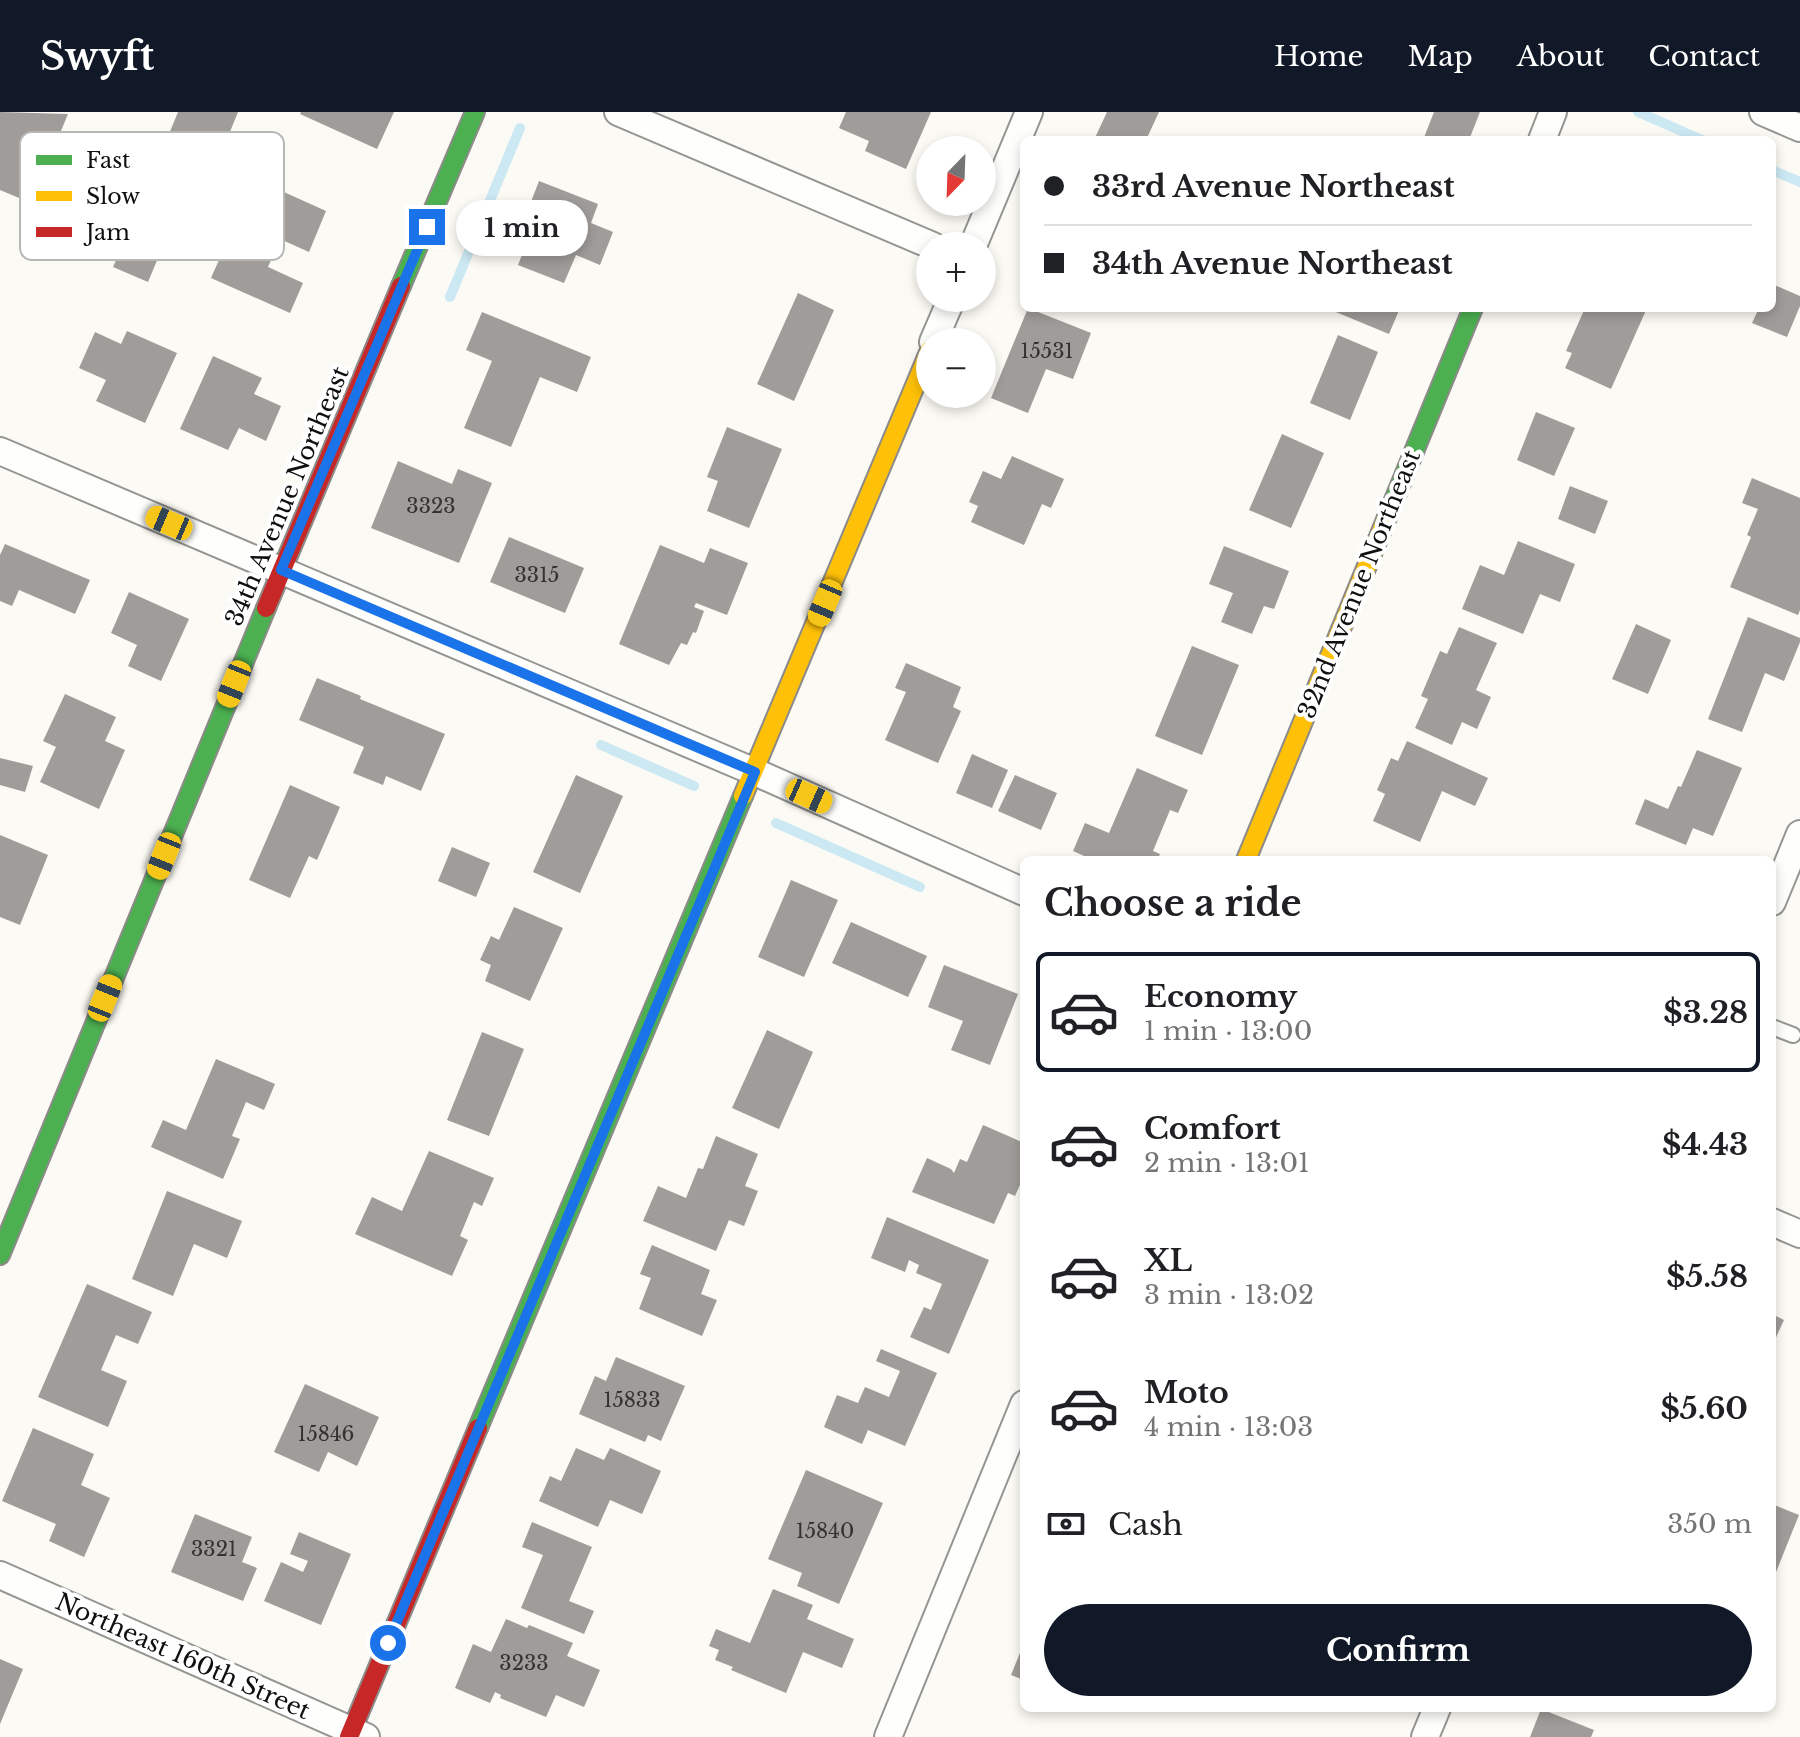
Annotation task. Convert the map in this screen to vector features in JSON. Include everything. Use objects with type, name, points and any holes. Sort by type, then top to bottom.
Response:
[{"type":"street","name":"34th Avenue Northeast","points":[[0,1255],[281,570],[475,112]]},
{"type":"street","points":[[618,112],[916,239]]},
{"type":"street","points":[[979,232],[1029,112]]},
{"type":"street","points":[[1544,136],[1553,112]]},
{"type":"street","points":[[1763,112],[1800,128]]},
{"type":"street","name":"32nd Avenue Northeast","points":[[1248,856],[1471,312]]},
{"type":"street","points":[[355,1735],[916,384]]},
{"type":"street","points":[[0,451],[755,772],[1020,890]]},
{"type":"street","points":[[1776,892],[1800,834]]},
{"type":"street","points":[[1776,1224],[1800,1234]]},
{"type":"street","points":[[888,1737],[1020,1414]]},
{"type":"street","name":"Northeast 160th Street","points":[[0,1575],[355,1735]]},
{"type":"street","points":[[1425,1737],[1435,1712]]},
{"type":"lane","points":[[1776,1029],[1793,1035]]},
{"type":"building","points":[[0,112],[68,114],[61,132],[20,132],[20,198],[0,190]]},
{"type":"building","points":[[178,112],[238,112],[230,132],[170,132]]},
{"type":"building","points":[[301,112],[394,112],[377,149]]},
{"type":"building","points":[[846,112],[931,112],[920,136],[916,136],[916,146],[906,169],[865,151],[869,141],[839,128]]},
{"type":"building","points":[[1107,112],[1159,112],[1148,136],[1096,136]]},
{"type":"building","points":[[1434,112],[1480,112],[1471,136],[1425,136]]},
{"type":"building","points":[[539,181],[598,204],[591,223],[613,232],[600,265],[576,255],[564,283],[518,265],[532,230],[522,225]]},
{"type":"building","points":[[284,192],[326,211],[309,252],[284,241]]},
{"type":"building","points":[[116,260],[157,260],[148,282],[113,267]]},
{"type":"building","points":[[219,260],[271,260],[268,267],[303,283],[290,313],[211,278]]},
{"type":"building","points":[[1776,286],[1800,296],[1800,306],[1787,337],[1752,323],[1757,312],[1776,312]]},
{"type":"building","points":[[798,293],[834,310],[794,401],[757,384]]},
{"type":"building","points":[[482,312],[591,357],[577,392],[540,377],[511,447],[464,428],[492,361],[466,350]]},
{"type":"building","points":[[1026,312],[1038,312],[1091,333],[1073,379],[1046,369],[1028,413],[996,400],[996,386]]},
{"type":"building","points":[[1336,312],[1398,312],[1389,334]]},
{"type":"building","points":[[1583,312],[1645,312],[1611,389],[1565,368],[1572,353],[1566,351]]},
{"type":"building","points":[[127,331],[177,353],[145,423],[96,401],[106,380],[79,368],[95,332],[121,344]]},
{"type":"building","points":[[1338,335],[1378,352],[1350,420],[1310,403]]},
{"type":"building","points":[[213,356],[262,378],[254,394],[281,406],[266,441],[239,428],[228,450],[180,429]]},
{"type":"building","points":[[1536,412],[1575,428],[1554,476],[1517,460]]},
{"type":"building","points":[[727,427],[782,449],[749,528],[707,511],[718,481],[707,477]]},
{"type":"building","points":[[1282,434],[1324,453],[1291,528],[1249,510]]},
{"type":"building","points":[[1012,456],[1064,479],[1051,508],[1042,504],[1024,545],[971,522],[978,506],[969,502],[983,471],[1001,479]]},
{"type":"building","points":[[398,461],[452,484],[458,469],[492,483],[459,563],[371,528]]},
{"type":"building","points":[[1752,478],[1800,498],[1798,615],[1730,587],[1751,537],[1747,535],[1758,509],[1742,503]]},
{"type":"building","points":[[1570,486],[1608,501],[1595,534],[1558,519]]},
{"type":"building","points":[[509,537],[584,568],[565,613],[490,582]]},
{"type":"building","points":[[1518,541],[1575,564],[1560,602],[1540,594],[1523,634],[1462,609],[1480,565],[1504,575]]},
{"type":"building","points":[[5,544],[90,580],[75,614],[19,590],[12,606],[0,601],[0,555]]},
{"type":"building","points":[[660,545],[704,563],[710,548],[748,563],[727,615],[696,603],[694,607],[704,611],[696,633],[693,632],[687,645],[681,643],[669,665],[619,644]]},
{"type":"building","points":[[1224,546],[1289,571],[1274,609],[1264,606],[1252,634],[1221,622],[1233,593],[1209,584]]},
{"type":"building","points":[[129,592],[189,619],[161,681],[128,666],[137,645],[111,633]]},
{"type":"building","points":[[1748,617],[1800,638],[1800,642],[1784,681],[1765,673],[1742,732],[1708,719]]},
{"type":"building","points":[[1636,624],[1671,640],[1648,694],[1612,679]]},
{"type":"building","points":[[1459,627],[1497,643],[1476,690],[1491,697],[1477,729],[1462,722],[1452,745],[1415,728],[1428,699],[1421,696],[1440,651],[1447,654]]},
{"type":"building","points":[[1192,646],[1239,665],[1202,755],[1155,736]]},
{"type":"building","points":[[906,663],[961,687],[953,707],[961,711],[938,763],[885,740],[906,692],[895,688]]},
{"type":"building","points":[[317,678],[445,734],[421,791],[386,776],[383,785],[353,773],[364,747],[299,720]]},
{"type":"building","points":[[65,694],[116,717],[105,741],[125,750],[99,809],[40,782],[56,747],[43,741]]},
{"type":"building","points":[[1407,741],[1488,778],[1475,806],[1442,791],[1420,842],[1373,821],[1385,794],[1377,790],[1391,758],[1398,761]]},
{"type":"building","points":[[1697,750],[1742,768],[1713,836],[1693,828],[1686,845],[1635,824],[1645,799],[1668,809]]},
{"type":"building","points":[[972,754],[1008,770],[992,808],[956,793]]},
{"type":"building","points":[[0,758],[33,766],[25,792],[0,785]]},
{"type":"building","points":[[1137,768],[1188,790],[1178,813],[1170,810],[1153,851],[1159,856],[1084,856],[1073,851],[1085,823],[1109,833]]},
{"type":"building","points":[[576,775],[623,796],[580,893],[533,872]]},
{"type":"building","points":[[1015,775],[1057,793],[1041,830],[998,811]]},
{"type":"building","points":[[290,785],[340,807],[317,860],[309,856],[290,898],[249,880]]},
{"type":"building","points":[[0,835],[48,855],[20,925],[0,917]]},
{"type":"building","points":[[452,847],[490,863],[476,897],[438,881]]},
{"type":"building","points":[[791,880],[838,900],[804,977],[758,957]]},
{"type":"building","points":[[514,907],[563,928],[530,1001],[485,981],[491,965],[480,960],[491,936],[499,940]]},
{"type":"building","points":[[851,922],[927,956],[908,997],[832,963]]},
{"type":"building","points":[[944,965],[1018,994],[990,1065],[951,1050],[963,1021],[928,1007]]},
{"type":"building","points":[[767,1030],[813,1052],[779,1129],[732,1108]]},
{"type":"building","points":[[482,1032],[524,1049],[489,1136],[447,1120]]},
{"type":"building","points":[[216,1059],[275,1084],[264,1110],[246,1102],[232,1136],[240,1139],[223,1179],[151,1147],[163,1120],[186,1130]]},
{"type":"building","points":[[983,1125],[1020,1141],[1020,1185],[1015,1196],[1008,1193],[994,1224],[912,1192],[927,1158],[954,1173],[960,1159],[967,1162]]},
{"type":"building","points":[[716,1136],[758,1154],[745,1186],[758,1191],[744,1226],[729,1220],[716,1251],[643,1221],[658,1186],[686,1198],[698,1168],[703,1169]]},
{"type":"building","points":[[429,1151],[494,1178],[482,1206],[474,1202],[460,1236],[468,1240],[452,1276],[355,1234],[372,1197],[402,1211]]},
{"type":"building","points":[[167,1191],[242,1221],[227,1258],[194,1244],[173,1296],[132,1279]]},
{"type":"building","points":[[887,1217],[989,1260],[949,1354],[910,1337],[924,1307],[931,1310],[942,1284],[916,1273],[919,1265],[909,1260],[905,1272],[871,1258]]},
{"type":"building","points":[[652,1245],[710,1270],[701,1294],[717,1300],[702,1336],[639,1309],[651,1278],[640,1274]]},
{"type":"building","points":[[87,1284],[152,1312],[138,1344],[116,1335],[101,1370],[127,1381],[108,1427],[38,1397]]},
{"type":"building","points":[[1776,1316],[1784,1320],[1776,1337]]},
{"type":"building","points":[[881,1349],[937,1373],[905,1446],[868,1430],[862,1444],[824,1427],[837,1395],[858,1403],[865,1387],[889,1397],[900,1371],[876,1361]]},
{"type":"building","points":[[616,1357],[685,1386],[661,1441],[648,1435],[645,1442],[579,1414],[595,1376],[606,1381]]},
{"type":"building","points":[[305,1384],[379,1417],[357,1466],[328,1452],[319,1472],[274,1452]]},
{"type":"building","points":[[33,1428],[94,1454],[81,1485],[110,1498],[84,1557],[49,1541],[56,1524],[2,1501]]},
{"type":"building","points":[[576,1448],[604,1460],[610,1448],[661,1471],[642,1514],[610,1500],[598,1527],[539,1501],[550,1476],[561,1481]]},
{"type":"building","points":[[806,1470],[883,1503],[839,1604],[797,1586],[802,1573],[768,1559]]},
{"type":"building","points":[[1776,1506],[1799,1515],[1776,1572]]},
{"type":"building","points":[[195,1514],[252,1537],[242,1562],[257,1568],[243,1601],[171,1572]]},
{"type":"building","points":[[532,1522],[592,1547],[569,1601],[594,1611],[584,1634],[521,1608],[543,1555],[522,1547]]},
{"type":"building","points":[[299,1532],[351,1554],[321,1625],[264,1601],[281,1562],[303,1572],[308,1561],[290,1554]]},
{"type":"building","points":[[773,1589],[813,1605],[807,1619],[854,1639],[842,1668],[803,1652],[786,1693],[715,1660],[719,1650],[709,1646],[716,1629],[750,1643]]},
{"type":"building","points":[[506,1619],[573,1643],[567,1656],[600,1670],[584,1707],[556,1695],[546,1717],[500,1698],[501,1695],[495,1692],[490,1703],[455,1688],[473,1644],[491,1652]]},
{"type":"building","points":[[1020,1653],[1020,1678],[1011,1675]]},
{"type":"building","points":[[0,1659],[23,1669],[0,1724]]},
{"type":"building","points":[[1540,1712],[1549,1712],[1594,1730],[1591,1737],[1530,1737]]},
{"type":"waterway","points":[[1638,112],[1693,136]]},
{"type":"waterway","points":[[450,297],[520,128]]},
{"type":"waterway","points":[[1776,172],[1800,182]]},
{"type":"waterway","points":[[601,745],[694,786]]},
{"type":"waterway","points":[[776,823],[920,887]]},
{"type":"traffic: fast","points":[[401,286],[475,112]]},
{"type":"traffic: fast","points":[[1390,510],[1471,312]]},
{"type":"traffic: fast","points":[[0,1255],[266,608]]},
{"type":"traffic: fast","points":[[478,1428],[743,796]]},
{"type":"traffic: slow","points":[[743,796],[916,383]]},
{"type":"traffic: slow","points":[[1248,856],[1390,510]]},
{"type":"traffic: jam","points":[[266,608],[401,286]]},
{"type":"traffic: jam","points":[[349,1737],[478,1428]]},
{"type":"route","points":[[388,1643],[755,772],[281,570],[427,227]]}]
